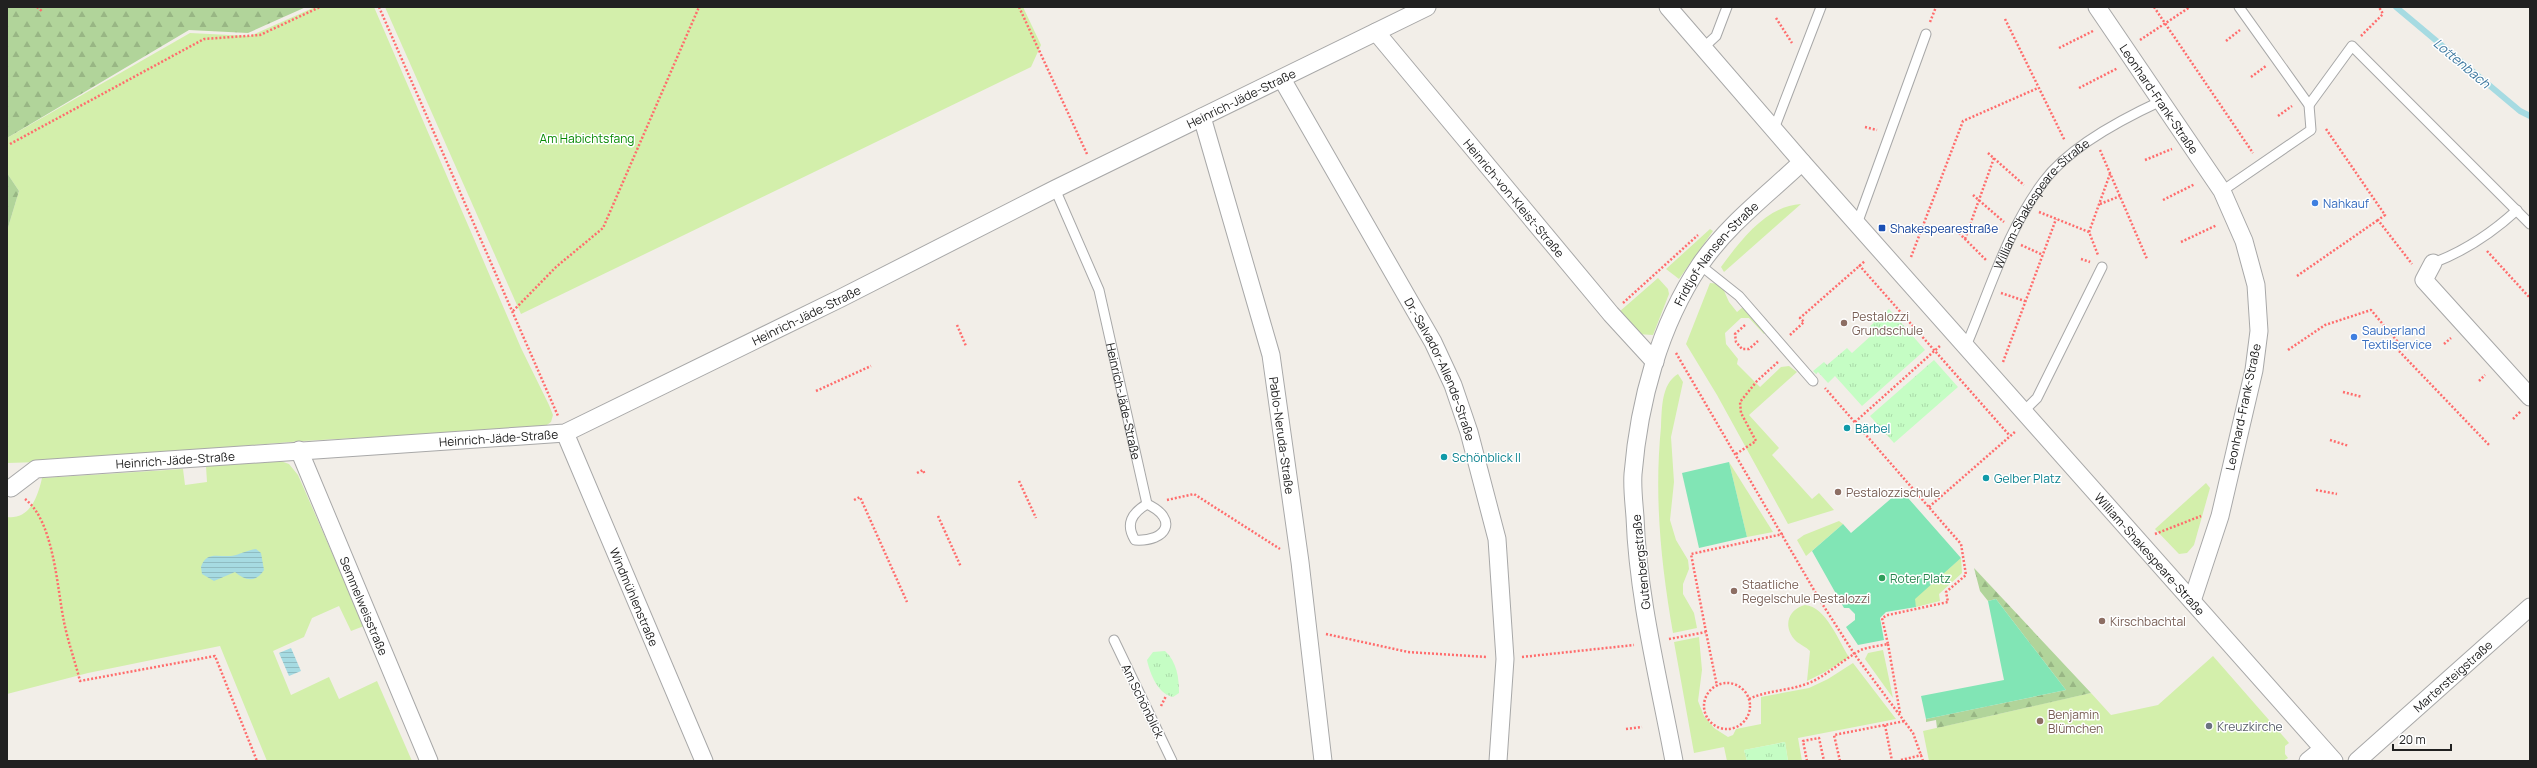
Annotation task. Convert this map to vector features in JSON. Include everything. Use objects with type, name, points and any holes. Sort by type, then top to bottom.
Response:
[{"type":"street","name":"Heinrich-Jäde-Straße","points":[[11,488],[36,469],[565,433],[841,298],[1094,169],[1282,79],[1427,7]]},
{"type":"street","name":"William-Shakespeare-Straße","points":[[1668,7],[1802,162],[2329,755]]},
{"type":"street","name":"Leonhard-Frank-Straße","points":[[2097,7],[2222,191],[2250,259],[2256,285],[2259,331],[2254,370],[2220,516],[2192,601]]},
{"type":"street","name":"Heinrich-von-Kleist-Straße","points":[[1376,32],[1611,314],[1655,362]]},
{"type":"street","name":"Dr.-Salvador-Allende-Straße","points":[[1282,79],[1411,302],[1453,385],[1469,432],[1497,539],[1510,658],[1498,761]]},
{"type":"street","name":"Pablo-Neruda-Straße","points":[[1202,117],[1271,355],[1300,562],[1323,761]]},
{"type":"street","name":"Fridtjof-Nansen-Straße","points":[[1655,362],[1665,333],[1700,265],[1728,230],[1802,162]]},
{"type":"street","points":[[2433,263],[2424,280],[2530,396]]},
{"type":"street","name":"Gutenbergstraße","points":[[1655,362],[1642,414],[1633,475],[1636,541],[1642,590],[1674,761]]},
{"type":"street","name":"Windmühlenstraße","points":[[565,433],[704,761]]},
{"type":"street","name":"Semmelweisstraße","points":[[299,450],[429,761]]},
{"type":"street","name":"Martersteigstraße","points":[[2357,761],[2530,607]]},
{"type":"street","points":[[2308,761],[2329,755]]},
{"type":"lane","points":[[1703,48],[1716,36],[1727,7]]},
{"type":"lane","points":[[1774,129],[1821,7]]},
{"type":"lane","points":[[2222,191],[2311,130],[2309,105],[2239,7]]},
{"type":"lane","points":[[1857,224],[1926,34]]},
{"type":"lane","points":[[2309,105],[2352,46],[2530,224]]},
{"type":"lane","name":"William-Shakespeare-Straße","points":[[1966,346],[2013,230],[2044,180],[2072,154],[2095,136],[2161,101]]},
{"type":"lane","name":"Heinrich-Jäde-Straße","points":[[1055,189],[1099,290],[1147,504]]},
{"type":"lane","points":[[2433,263],[2457,254],[2477,241],[2517,210]]},
{"type":"lane","points":[[1700,265],[1739,296],[1813,381]]},
{"type":"lane","points":[[2027,414],[2037,398],[2102,267]]},
{"type":"lane","points":[[1147,504],[1160,510],[1165,518],[1167,527],[1164,532],[1156,537],[1145,541],[1135,540],[1130,532],[1130,521],[1135,511],[1147,504]]},
{"type":"lane","name":"Am Schönblick","points":[[1114,640],[1172,761]]},
{"type":"path","points":[[38,7],[43,12]]},
{"type":"path","points":[[10,144],[204,40],[260,35],[320,7]]},
{"type":"path","points":[[379,7],[565,433]]},
{"type":"path","points":[[512,311],[556,267],[603,228],[699,7]]},
{"type":"path","points":[[1019,7],[1094,169]]},
{"type":"path","points":[[2154,7],[2261,165]]},
{"type":"path","points":[[2135,44],[2190,7]]},
{"type":"path","points":[[2352,46],[2383,14],[2379,7]]},
{"type":"path","points":[[1776,18],[1801,58]]},
{"type":"path","points":[[2005,19],[2072,154]]},
{"type":"path","points":[[2059,48],[2096,30]]},
{"type":"path","points":[[2079,88],[2120,67]]},
{"type":"path","points":[[1904,276],[1963,121],[2038,88]]},
{"type":"path","points":[[2297,276],[2385,215],[2309,105]]},
{"type":"path","points":[[2095,136],[2147,259]]},
{"type":"path","points":[[2145,160],[2189,143]]},
{"type":"path","points":[[1988,153],[2034,195]]},
{"type":"path","points":[[1964,239],[1994,158]]},
{"type":"path","points":[[2102,267],[2090,232],[2110,174]]},
{"type":"path","points":[[2163,200],[2212,176]]},
{"type":"path","points":[[1973,195],[2013,230]]},
{"type":"path","points":[[2100,204],[2120,196]]},
{"type":"path","points":[[2027,207],[2090,232]]},
{"type":"path","points":[[1996,380],[2056,219]]},
{"type":"path","points":[[2378,220],[2424,280]]},
{"type":"path","points":[[2181,242],[2216,226]]},
{"type":"path","points":[[1611,314],[1700,234]]},
{"type":"path","points":[[1959,234],[1996,270]]},
{"type":"path","points":[[2009,239],[2043,255]]},
{"type":"path","points":[[2477,241],[2530,298]]},
{"type":"path","points":[[1793,332],[1804,322],[1800,318],[1879,248]]},
{"type":"path","points":[[1860,266],[2010,436]]},
{"type":"path","points":[[1990,289],[2026,302]]},
{"type":"path","points":[[2288,350],[2325,325],[2371,310],[2397,341],[2398,350],[2490,446]]},
{"type":"path","points":[[957,325],[966,346]]},
{"type":"path","points":[[1750,326],[1744,325],[1735,334],[1736,342],[1742,349],[1749,350],[1758,342]]},
{"type":"path","points":[[1665,333],[1783,534],[1821,602],[1855,655],[1900,713],[1922,755],[1923,761]]},
{"type":"path","points":[[1757,334],[1758,342],[1763,347]]},
{"type":"path","points":[[1736,454],[1756,441],[1741,413],[1740,402],[1757,381],[1789,353]]},
{"type":"path","points":[[1855,422],[1930,355]]},
{"type":"path","points":[[1772,358],[1777,363]]},
{"type":"path","points":[[816,391],[871,366]]},
{"type":"path","points":[[1813,381],[1816,378],[1961,544],[1966,575],[1946,592],[1948,602],[1888,615],[1882,618],[1900,713]]},
{"type":"path","points":[[2343,392],[2362,397]]},
{"type":"path","points":[[1929,507],[2010,436],[2027,414]]},
{"type":"path","points":[[2330,440],[2349,446]]},
{"type":"path","points":[[917,473],[923,470],[925,475]]},
{"type":"path","points":[[1019,481],[1036,518]]},
{"type":"path","points":[[11,488],[33,505],[40,519],[58,583],[64,621],[80,681],[215,656],[257,761]]},
{"type":"path","points":[[2316,490],[2336,494]]},
{"type":"path","points":[[1147,504],[1194,494],[1300,562]]},
{"type":"path","points":[[854,500],[860,497],[907,602]]},
{"type":"path","points":[[2138,539],[2168,530],[2205,513],[2220,516]]},
{"type":"path","points":[[938,516],[961,568]]},
{"type":"path","points":[[1717,686],[1691,554],[1783,534]]},
{"type":"path","points":[[1308,630],[1408,652],[1510,658],[1629,646]]},
{"type":"path","points":[[1677,637],[1706,632]]},
{"type":"path","points":[[1749,699],[1761,693],[1785,690],[1807,684],[1826,676],[1861,650],[1888,644]]},
{"type":"path","points":[[1732,683],[1746,692],[1749,699],[1749,714],[1740,726],[1733,729],[1719,728],[1708,718],[1704,704],[1710,690],[1717,686],[1732,683]]},
{"type":"path","points":[[1840,761],[1834,735],[1905,721]]},
{"type":"path","points":[[1885,725],[1892,761]]},
{"type":"path","points":[[1626,729],[1642,727]]},
{"type":"path","points":[[1807,761],[1803,741],[1820,738],[1824,761]]},
{"type":"path","points":[[1896,761],[1922,755]]},
{"type":"green space","points":[[7,7],[306,7],[248,33],[189,30],[7,138]]},
{"type":"green space","points":[[315,7],[374,7],[521,348],[549,405],[553,415],[551,422],[544,427],[303,441],[40,462],[7,463],[7,231],[19,191],[7,173],[7,138],[190,33],[250,36]]},
{"type":"green space","name":"Am Habichtsfang","points":[[385,7],[1023,7],[1041,45],[1031,67],[521,314]]},
{"type":"green space","points":[[7,173],[19,191],[7,231]]},
{"type":"green space","points":[[1801,204],[1724,272],[1721,267],[1755,226],[1777,211],[1788,206]]},
{"type":"green space","points":[[1710,229],[1713,231],[1679,279],[1666,269]]},
{"type":"green space","points":[[1658,278],[1668,289],[1669,294],[1653,335],[1637,334],[1619,312]]},
{"type":"green space","points":[[1710,283],[1721,284],[1729,302],[1737,312],[1743,307],[1766,332],[1764,334],[1749,318],[1741,318],[1725,333],[1726,344],[1738,359],[1737,364],[1760,387],[1781,367],[1789,366],[1797,372],[1749,415],[1779,448],[1772,455],[1812,499],[1819,493],[1834,510],[1788,524],[1717,395],[1686,344]]},
{"type":"green space","points":[[1889,309],[1925,350],[1862,406],[1835,376],[1828,383],[1818,372],[1816,374],[1813,371],[1824,362],[1827,365],[1847,348],[1852,353],[1874,333],[1869,327]]},
{"type":"green space","points":[[1934,360],[1958,387],[1894,443],[1870,416]]},
{"type":"green space","points":[[1678,374],[1683,382],[1671,437],[1674,482],[1670,520],[1676,540],[1688,560],[1689,569],[1683,584],[1683,594],[1694,613],[1697,628],[1673,633],[1662,556],[1658,479],[1665,390],[1672,378]]},
{"type":"green space","points":[[275,459],[289,464],[298,475],[364,626],[351,631],[339,606],[312,618],[304,637],[273,651],[291,695],[329,677],[339,699],[377,681],[412,761],[267,761],[220,646],[88,673],[7,694],[7,517],[22,515],[27,511],[35,499],[42,478],[183,469],[185,485],[207,482],[206,466]]},
{"type":"green space","points":[[1729,462],[1773,532],[1747,537]]},
{"type":"green space","points":[[1729,462],[1747,537],[1699,548],[1682,473]]},
{"type":"green space","points":[[2206,483],[2210,488],[2194,545],[2187,553],[2179,554],[2155,529]]},
{"type":"green space","name":"Roter Platz","points":[[1901,490],[1961,558],[1915,599],[1916,607],[1886,612],[1880,618],[1884,640],[1858,645],[1846,627],[1855,620],[1855,614],[1849,608],[1844,608],[1812,551],[1843,524],[1851,533]]},
{"type":"green space","points":[[1839,521],[1843,524],[1806,556],[1797,540],[1804,535]]},
{"type":"green space","points":[[1961,558],[1962,573],[1939,594],[1940,601],[1916,607],[1914,599]]},
{"type":"green space","points":[[1974,568],[2091,693],[1937,728],[1936,720],[1926,722],[1926,719],[2066,690],[1996,599],[1988,601],[1980,591]]},
{"type":"green space","points":[[1996,599],[2066,690],[1926,719],[1921,696],[2004,680],[1988,601]]},
{"type":"green space","points":[[1805,605],[1812,607],[1819,612],[1831,625],[1849,657],[1807,681],[1810,651],[1797,642],[1788,626],[1790,615],[1799,607]]},
{"type":"green space","points":[[1699,637],[1702,670],[1698,701],[1704,716],[1714,728],[1728,737],[1733,735],[1736,729],[1761,724],[1761,697],[1809,688],[1828,679],[1853,663],[1896,719],[1798,738],[1802,761],[1788,761],[1785,742],[1744,750],[1747,761],[1727,761],[1724,747],[1694,753],[1674,642]]},
{"type":"green space","points":[[1883,650],[1893,698],[1865,659],[1868,653]]},
{"type":"green space","points":[[1165,651],[1175,665],[1178,676],[1179,693],[1173,697],[1163,692],[1159,688],[1150,671],[1147,660],[1153,652]]},
{"type":"green space","points":[[2213,656],[2289,743],[2285,746],[2285,754],[2288,758],[2283,761],[1929,761],[1923,731],[2091,693],[2111,715],[2158,705]]},
{"type":"green space","points":[[1785,742],[1788,761],[1747,761],[1744,750]]},
{"type":"water","points":[[256,549],[261,553],[264,570],[254,579],[246,579],[235,572],[214,581],[202,574],[201,567],[203,562],[209,557],[237,555]]},
{"type":"water","points":[[291,648],[301,671],[289,676],[279,653]]},
{"type":"waterway","name":"Lottenbach","points":[[2396,7],[2520,111],[2530,116]]},
{"type":"place","name":"Nahkauf","points":[[2315,203]]},
{"type":"place","name":"Shakespearestraße","points":[[1882,228]]},
{"type":"place","name":"Pestalozzi Grundschule","points":[[1844,323]]},
{"type":"place","name":"Sauberland Textilservice","points":[[2354,337]]},
{"type":"place","name":"Bärbel","points":[[1847,428]]},
{"type":"place","name":"Schönblick II","points":[[1444,457]]},
{"type":"place","name":"Gelber Platz","points":[[1986,478]]},
{"type":"place","name":"Pestalozzischule","points":[[1838,492]]},
{"type":"place","name":"Roter Platz","points":[[1882,578]]},
{"type":"place","name":"Staatliche Regelschule Pestalozzi","points":[[1734,591]]},
{"type":"place","name":"Kirschbachtal","points":[[2102,621]]},
{"type":"place","name":"Benjamin Blümchen","points":[[2040,721]]},
{"type":"place","name":"Kreuzkirche","points":[[2209,726]]}]
